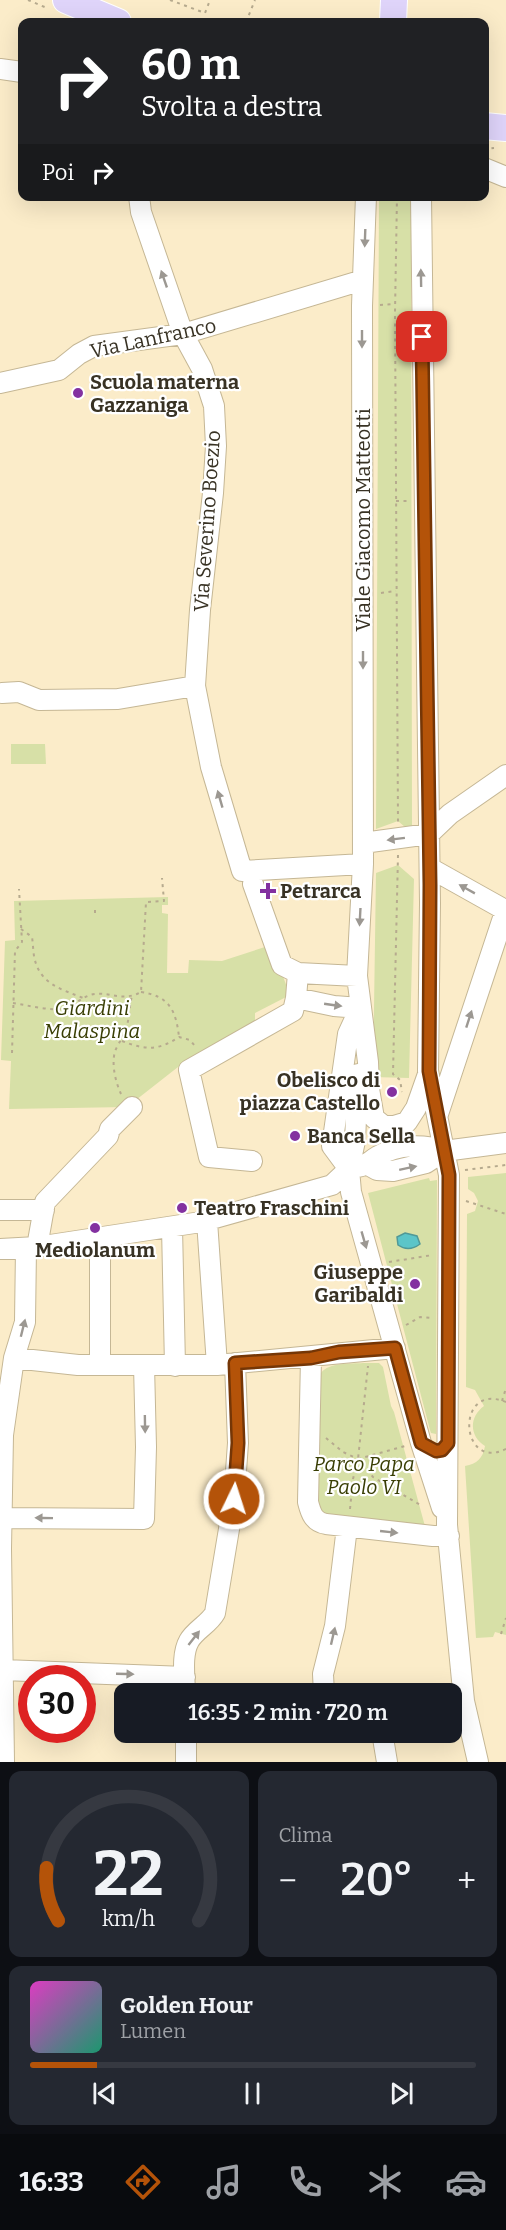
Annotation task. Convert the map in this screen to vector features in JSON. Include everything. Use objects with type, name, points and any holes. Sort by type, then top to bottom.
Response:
[{"type":"main road","points":[[66,0],[109,18]]},
{"type":"main road","points":[[393,18],[394,0]]},
{"type":"main road","points":[[489,126],[506,128]]},
{"type":"street","points":[[0,69],[18,71]]},
{"type":"street","points":[[489,170],[506,177]]},
{"type":"street","name":"Via Severino Boezio","points":[[140,201],[141,212],[183,334],[202,369],[214,406],[216,446],[195,686],[211,766],[242,871],[363,864]]},
{"type":"street","name":"Viale Giacomo Matteotti","points":[[366,201],[363,280],[363,864],[357,976],[371,1106],[379,1123],[391,1126],[407,1122],[416,1108],[429,1071]]},
{"type":"street","name":"Viale Giacomo Matteotti","points":[[421,201],[430,868],[429,1071],[449,1175],[448,1530]]},
{"type":"street","name":"Via Lanfranco","points":[[5,380],[59,370],[94,346],[183,334],[363,280]]},
{"type":"street","points":[[2,693],[19,692],[39,700],[118,699],[195,686]]},
{"type":"street","points":[[363,843],[429,834],[450,814],[506,775]]},
{"type":"street","name":"Viale Giacomo Matteotti","points":[[430,868],[506,909],[437,1116]]},
{"type":"street","points":[[253,884],[282,965],[298,973],[357,976]]},
{"type":"street","points":[[252,1161],[209,1157],[189,1070],[293,1011],[298,973]]},
{"type":"street","points":[[296,998],[334,1006],[360,1008]]},
{"type":"street","name":"Viale Giacomo Matteotti","points":[[360,1008],[355,1141],[358,1167],[351,1192],[395,1348],[414,1444],[448,1530]]},
{"type":"street","points":[[4,1762],[3,1435],[14,1358],[26,1322],[31,1248],[45,1202],[108,1136],[110,1129],[132,1107]]},
{"type":"street","points":[[0,1249],[31,1248],[207,1221],[332,1185],[358,1167],[393,1171],[421,1165],[444,1151],[506,1143]]},
{"type":"street","points":[[0,1210],[44,1210]]},
{"type":"street","points":[[185,1683],[184,1666],[188,1642],[211,1620],[215,1613],[234,1499],[238,1443],[207,1221]]},
{"type":"street","points":[[172,1227],[175,1366]]},
{"type":"street","points":[[100,1238],[100,1365]]},
{"type":"street","points":[[14,1358],[78,1365],[175,1366],[311,1358],[395,1348]]},
{"type":"street","points":[[311,1358],[308,1502],[310,1512],[319,1523],[347,1527],[433,1536],[448,1530],[457,1683]]},
{"type":"street","points":[[2,1518],[144,1519],[146,1447],[144,1365]]},
{"type":"street","points":[[414,1444],[436,1451],[442,1450],[448,1443]]},
{"type":"street","points":[[324,1683],[335,1626],[347,1527]]},
{"type":"street","points":[[3,1670],[161,1683]]},
{"type":"street","points":[[462,1714],[478,1762]]},
{"type":"street","points":[[186,1743],[186,1762]]},
{"type":"street","points":[[384,1743],[387,1762]]},
{"type":"path","points":[[170,0],[206,13],[210,0]]},
{"type":"path","points":[[248,18],[255,0]]},
{"type":"path","points":[[397,201],[395,313],[398,840],[393,1074],[400,1080],[403,1088],[402,1096]]},
{"type":"path","points":[[141,992],[146,902],[164,901],[162,878]]},
{"type":"path","points":[[12,1053],[15,951],[22,942],[19,890]]},
{"type":"path","points":[[95,907],[95,913]]},
{"type":"path","points":[[21,928],[32,937],[36,962],[43,976],[56,989],[83,998]]},
{"type":"path","points":[[14,1003],[54,1010],[64,1009],[93,994],[132,996],[141,992],[163,998],[168,1002],[176,1018],[179,1037],[165,1046],[150,1049],[122,1041]]},
{"type":"path","points":[[132,996],[128,1021],[122,1041],[116,1048],[114,1060],[116,1080],[123,1098],[132,1107]]},
{"type":"path","points":[[465,1169],[506,1165]]},
{"type":"path","points":[[477,1205],[506,1214]]},
{"type":"path","points":[[386,1263],[437,1254]]},
{"type":"path","points":[[403,1327],[420,1317],[437,1318]]},
{"type":"path","points":[[347,1527],[358,1459],[368,1350]]},
{"type":"path","points":[[502,1401],[506,1388]]},
{"type":"path","points":[[506,1402],[489,1400],[476,1406],[471,1412],[468,1426],[472,1441],[478,1446],[493,1452],[506,1449]]},
{"type":"path","points":[[310,1424],[343,1452],[358,1459],[374,1476],[422,1506]]},
{"type":"path","points":[[358,1459],[414,1444]]},
{"type":"path","points":[[501,1634],[506,1618]]},
{"type":"green space","points":[[379,201],[411,201],[412,833],[398,821],[376,829]]},
{"type":"green space","points":[[11,744],[45,744],[46,764],[11,764]]},
{"type":"green space","points":[[398,865],[414,879],[409,1078],[373,1077],[376,873]]},
{"type":"green space","name":"Giardini Malaspina","points":[[168,897],[168,905],[162,905],[162,913],[168,914],[167,973],[188,973],[189,960],[222,961],[271,945],[290,995],[255,1013],[255,1028],[178,1067],[127,1107],[9,1109],[11,1061],[1,1060],[5,941],[15,940],[14,901]]},
{"type":"green space","points":[[506,1173],[506,1635],[495,1632],[493,1637],[476,1638],[465,1466],[479,1460],[485,1446],[476,1437],[473,1426],[476,1415],[484,1406],[475,1390],[466,1387],[467,1214],[475,1211],[478,1201],[474,1193],[468,1189],[468,1177]]},
{"type":"green space","points":[[429,1178],[430,1181],[437,1180],[436,1434],[431,1433],[430,1430],[368,1193]]},
{"type":"green space","name":"Parco Papa Paolo VI","points":[[379,1363],[383,1367],[391,1406],[426,1530],[322,1514],[316,1502],[321,1373],[335,1365]]},
{"type":"water","points":[[405,1233],[417,1236],[420,1244],[409,1249],[398,1245],[397,1237]]},
{"type":"place","name":"Scuola materna Gazzaniga","points":[[78,393]]},
{"type":"place","name":"Petrarca","points":[[268,891]]},
{"type":"place","name":"Obelisco di piazza Castello","points":[[392,1092]]},
{"type":"place","name":"Banca Sella","points":[[295,1136]]},
{"type":"place","name":"Teatro Fraschini","points":[[182,1208]]},
{"type":"place","name":"Mediolanum","points":[[95,1228]]},
{"type":"place","name":"Giuseppe Garibaldi","points":[[415,1284]]},
{"type":"route","points":[[234,1499],[238,1443],[235,1363],[292,1357],[311,1358],[339,1352],[395,1348],[421,1443],[428,1449],[436,1451],[442,1450],[448,1443],[449,1175],[429,1071],[430,885],[422,337]]}]
